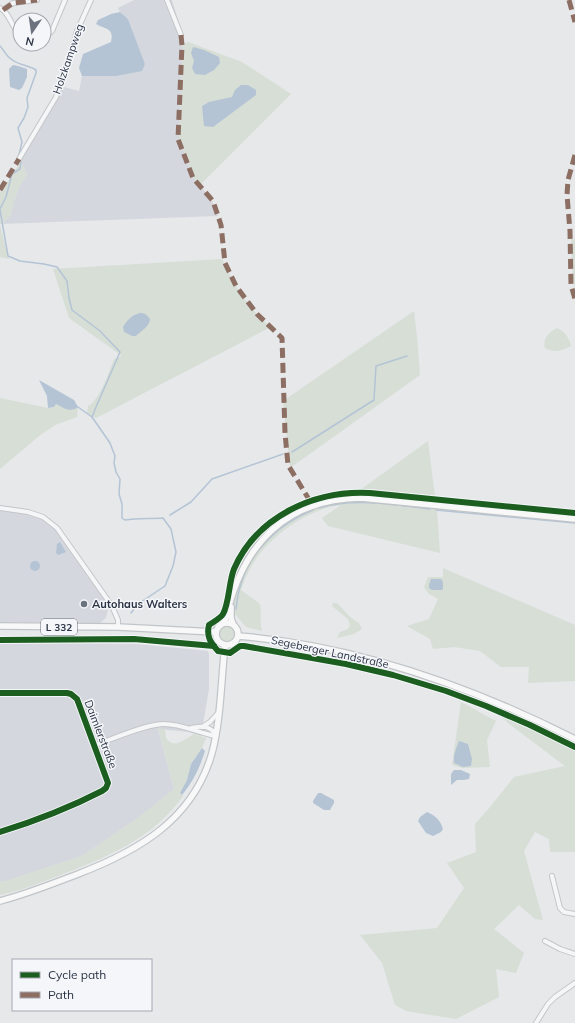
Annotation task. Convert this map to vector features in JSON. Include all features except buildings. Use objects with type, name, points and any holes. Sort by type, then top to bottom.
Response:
[{"type":"main road","points":[[223,623],[244,564],[262,539],[286,519],[306,508],[326,502],[349,498],[370,499],[575,519]]},
{"type":"main road","points":[[231,600],[231,618],[237,629],[238,636],[233,643],[225,645],[217,640],[215,632],[218,626],[228,622],[233,624]]},
{"type":"main road","name":"L 332","points":[[0,626],[118,627],[215,632]]},
{"type":"main road","name":"Segeberger Landstraße","points":[[238,636],[258,637],[307,645],[389,664],[477,695],[548,726],[575,740]]},
{"type":"main road","points":[[0,901],[46,887],[111,861],[157,834],[179,814],[198,786],[209,761],[216,736],[225,645]]},
{"type":"street","points":[[12,25],[2,9],[11,3],[37,0]]},
{"type":"street","points":[[52,30],[65,0]]},
{"type":"street","name":"Holzkampweg","points":[[19,159],[56,97],[77,31],[91,0]]},
{"type":"street","points":[[167,0],[181,35]]},
{"type":"street","points":[[0,508],[28,512],[42,517],[57,528],[112,606],[118,620],[118,627]]},
{"type":"street","name":"Daimlerstraße","points":[[0,693],[71,694],[77,699],[108,783],[106,788],[62,811],[28,824],[0,832]]},
{"type":"street","points":[[202,727],[210,722],[218,713]]},
{"type":"street","name":"Daimlerstraße","points":[[95,745],[155,725],[163,724],[191,728],[216,736]]},
{"type":"street","points":[[202,727],[210,728],[216,736]]},
{"type":"street","name":"Daimlerstraße","points":[[191,728],[202,727]]},
{"type":"street","points":[[552,876],[560,908],[564,912],[575,914]]},
{"type":"street","points":[[545,941],[560,949],[575,954]]},
{"type":"street","points":[[536,1023],[551,1000],[575,983]]},
{"type":"shaded area","points":[[134,0],[172,0],[182,33],[183,44],[179,138],[194,179],[212,201],[218,216],[0,224],[10,217],[20,184],[27,175],[21,161],[60,86],[79,91],[82,76],[116,76],[145,64],[128,19],[120,12],[118,8]]},
{"type":"shaded area","points":[[188,42],[242,62],[291,94],[200,185],[194,179],[179,138],[183,44]]},
{"type":"shaded area","points":[[21,161],[27,175],[18,189],[10,217],[0,224],[0,192]]},
{"type":"shaded area","points":[[0,225],[9,259],[0,257]]},
{"type":"shaded area","points":[[571,238],[575,240],[575,289],[573,281]]},
{"type":"shaded area","points":[[222,259],[242,296],[255,312],[271,327],[96,418],[87,414],[88,406],[101,391],[114,359],[122,356],[69,318],[53,269]]},
{"type":"shaded area","points":[[414,311],[420,375],[290,468],[283,401]]},
{"type":"shaded area","points":[[557,328],[566,335],[571,346],[558,351],[545,348],[545,339]]},
{"type":"shaded area","points":[[0,398],[48,408],[54,407],[56,404],[69,409],[78,407],[77,417],[55,425],[39,436],[0,469]]},
{"type":"shaded area","points":[[428,441],[435,497],[575,511],[575,523],[437,510],[440,553],[328,526],[322,518],[341,505],[328,508],[314,513],[287,528],[264,549],[247,575],[241,590],[260,604],[262,631],[246,627],[235,614],[222,613],[233,567],[247,544],[260,530],[275,518],[307,499],[323,494],[360,490]]},
{"type":"shaded area","points":[[0,509],[25,512],[43,518],[57,528],[106,601],[108,610],[106,618],[100,623],[0,622]]},
{"type":"shaded area","points":[[443,568],[575,625],[575,681],[528,683],[529,667],[501,667],[480,651],[454,647],[433,649],[430,639],[407,626],[429,619],[438,599],[429,594],[424,587],[428,577],[443,577]]},
{"type":"shaded area","points":[[333,603],[337,603],[350,617],[359,623],[362,629],[354,634],[337,638],[340,632],[348,629],[350,625],[348,619],[332,606]]},
{"type":"shaded area","points":[[224,626],[230,626],[235,631],[233,640],[230,642],[224,642],[219,637],[219,631]]},
{"type":"shaded area","points":[[0,643],[136,644],[208,651],[209,689],[201,736],[189,732],[158,729],[174,789],[139,817],[82,856],[0,882]]},
{"type":"shaded area","points":[[461,702],[496,721],[487,740],[490,767],[462,768],[452,765]]},
{"type":"shaded area","points":[[499,714],[575,751],[575,852],[550,852],[549,839],[535,832],[524,851],[543,920],[535,919],[519,905],[494,929],[524,953],[516,973],[496,969],[499,997],[456,1019],[406,1011],[395,1005],[382,963],[360,935],[437,928],[464,888],[447,863],[476,852],[475,824],[514,777],[565,766],[508,723]]},
{"type":"shaded area","points":[[158,728],[165,729],[166,738],[172,743],[183,741],[194,734],[206,738],[202,748],[191,764],[187,780],[180,793],[183,796],[171,811],[143,835],[110,854],[37,884],[0,895],[0,882],[82,856],[139,817],[174,789]]},
{"type":"water","points":[[120,12],[128,19],[145,64],[142,71],[116,76],[82,76],[79,68],[83,54],[111,42],[112,37],[110,31],[96,24],[98,20]]},
{"type":"water","points":[[193,47],[219,57],[220,63],[214,70],[205,75],[195,74],[192,68],[194,61],[191,53]]},
{"type":"water","points":[[13,65],[27,69],[27,77],[22,88],[19,90],[10,87],[9,69]]},
{"type":"water","points":[[241,85],[248,85],[256,90],[256,95],[213,127],[204,126],[202,106],[209,102],[232,97],[235,90]]},
{"type":"water","points":[[140,313],[146,314],[150,319],[147,326],[136,336],[132,336],[124,332],[123,327],[126,322],[132,316]]},
{"type":"water","points":[[39,380],[74,400],[78,407],[70,410],[56,404],[54,407],[48,408],[47,396]]},
{"type":"water","points":[[60,542],[66,552],[58,555],[56,553],[57,544]]},
{"type":"water","points":[[35,561],[40,566],[35,571],[30,566]]},
{"type":"water","points":[[431,579],[441,579],[443,582],[443,589],[432,590],[429,588]]},
{"type":"water","points":[[459,741],[468,744],[472,759],[471,766],[463,767],[454,763],[454,755]]},
{"type":"water","points":[[202,748],[205,751],[198,769],[190,785],[182,795],[180,793],[187,780],[191,764]]},
{"type":"water","points":[[454,770],[461,770],[470,774],[469,779],[457,780],[451,785],[451,774]]},
{"type":"water","points":[[318,793],[321,793],[334,800],[330,810],[324,810],[313,803]]},
{"type":"water","points":[[427,812],[437,819],[443,829],[441,832],[433,836],[426,833],[418,821],[420,817]]},
{"type":"waterway","points":[[0,46],[14,61],[36,70],[27,98],[28,107],[18,128],[22,142],[19,155]]},
{"type":"waterway","points":[[0,209],[6,197],[12,174],[20,169],[21,162]]},
{"type":"waterway","points":[[0,210],[8,256],[20,261],[57,267],[67,281],[72,310],[100,331],[120,352],[92,417]]},
{"type":"waterway","points":[[292,452],[374,400],[376,366],[407,356]]},
{"type":"waterway","points":[[78,407],[92,417],[110,443],[115,456],[114,463],[116,472],[120,479],[119,494],[122,504],[122,518],[125,520],[163,518],[171,529],[176,552],[173,566],[165,586],[138,604],[131,613]]},
{"type":"waterway","points":[[170,515],[191,502],[212,479],[283,454]]},
{"type":"waterway","points":[[354,495],[365,494],[425,500]]},
{"type":"waterway","points":[[233,575],[246,551],[255,539],[278,519],[319,501],[348,495]]},
{"type":"waterway","points":[[431,501],[437,502]]},
{"type":"waterway","points":[[319,508],[360,502],[430,509]]},
{"type":"waterway","points":[[443,502],[575,515]]},
{"type":"waterway","points":[[236,609],[239,590],[246,572],[259,549],[268,539],[289,522],[313,510]]},
{"type":"waterway","points":[[436,510],[575,523]]},
{"type":"marked path","points":[[3,10],[13,3],[37,0]]},
{"type":"marked path","points":[[569,0],[575,22]]},
{"type":"marked path","points":[[181,35],[182,45],[178,139],[193,178],[213,201],[221,225],[225,263],[236,286],[257,314],[282,338],[285,433],[288,465],[310,501]]},
{"type":"marked path","points":[[575,155],[568,180],[567,195],[570,231],[571,285],[575,299]]},
{"type":"marked path","points":[[0,190],[19,159]]},
{"type":"cycle path","points":[[575,513],[370,493],[349,493],[329,496],[309,502],[290,510],[273,521],[257,534],[244,550],[232,574],[225,610],[221,617],[209,625],[208,629],[211,642],[218,651],[230,653],[240,646],[244,646],[346,664],[393,675],[446,691],[486,706],[575,747]]},
{"type":"cycle path","points":[[0,640],[134,639],[214,646]]},
{"type":"cycle path","points":[[0,693],[71,694],[77,699],[108,783],[106,788],[102,791],[64,809],[0,832]]},
{"type":"place","name":"Autohaus Walters","points":[[84,604]]}]
